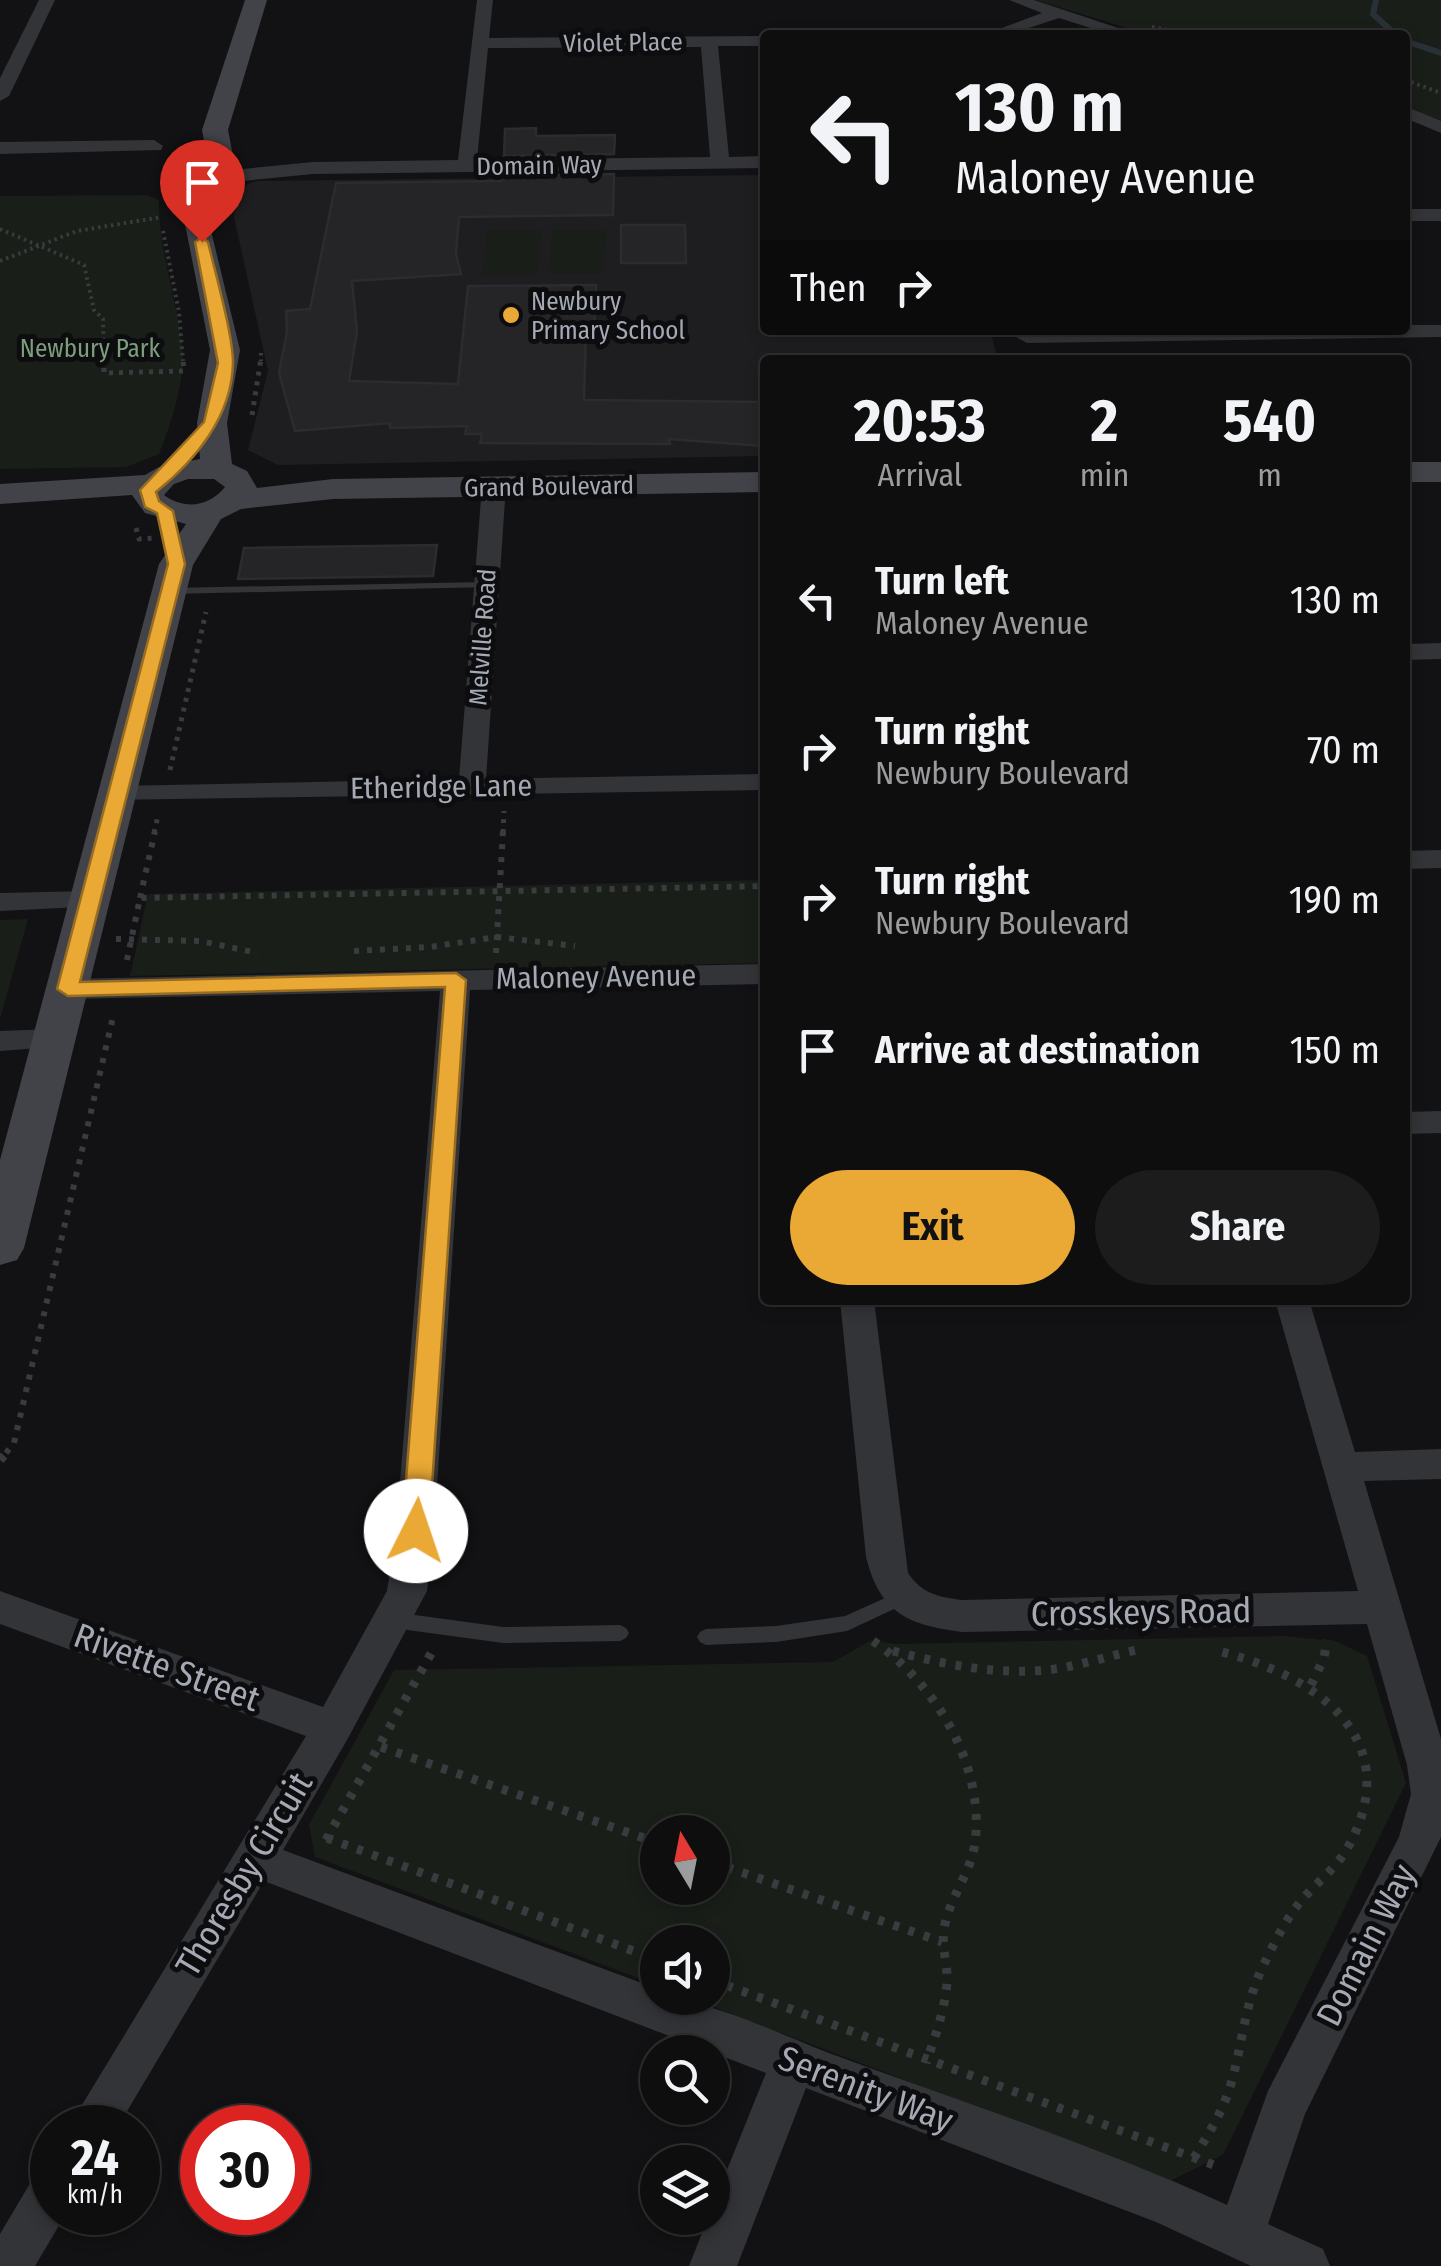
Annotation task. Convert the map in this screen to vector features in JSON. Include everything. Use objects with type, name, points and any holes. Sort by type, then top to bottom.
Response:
[{"type":"street","points":[[0,96],[48,0]]},
{"type":"street","points":[[199,224],[205,200],[221,170],[215,130],[256,0]]},
{"type":"street","points":[[467,166],[486,0]]},
{"type":"street","points":[[1018,0],[1113,30]]},
{"type":"street","points":[[1006,30],[1055,14]]},
{"type":"street","name":"Violet Place","points":[[480,43],[760,40]]},
{"type":"street","points":[[709,41],[720,162]]},
{"type":"street","points":[[1410,113],[1441,128]]},
{"type":"street","points":[[183,163],[215,130]]},
{"type":"street","points":[[0,148],[154,146]]},
{"type":"street","name":"Domain Way","points":[[221,170],[760,162]]},
{"type":"street","points":[[183,163],[221,170]]},
{"type":"street","points":[[0,1248],[173,578],[225,491],[212,423],[226,350],[183,163]]},
{"type":"street","points":[[1410,215],[1441,215]]},
{"type":"street","points":[[1410,331],[1441,331]]},
{"type":"street","points":[[173,578],[159,493],[212,423]]},
{"type":"street","points":[[159,493],[192,469],[225,491]]},
{"type":"street","points":[[1410,472],[1441,472]]},
{"type":"street","name":"Grand Boulevard","points":[[225,491],[760,482]]},
{"type":"street","name":"Melville Road","points":[[472,786],[494,486]]},
{"type":"street","points":[[0,494],[225,491]]},
{"type":"street","points":[[1410,652],[1441,652]]},
{"type":"street","name":"Etheridge Lane","points":[[116,794],[760,782]]},
{"type":"street","points":[[1410,860],[1441,859]]},
{"type":"street","points":[[0,902],[90,900]]},
{"type":"street","name":"Maloney Avenue","points":[[68,989],[760,974]]},
{"type":"street","name":"Thoresby Circuit","points":[[105,2105],[334,1728],[407,1591],[416,1531],[456,980]]},
{"type":"street","points":[[0,1041],[55,1039]]},
{"type":"street","points":[[1410,1123],[1441,1122]]},
{"type":"street","points":[[858,1305],[884,1557],[893,1586],[903,1598]]},
{"type":"street","name":"Domain Way","points":[[1240,2236],[1284,2107],[1419,1840],[1432,1794],[1416,1717],[1293,1305]]},
{"type":"street","points":[[1339,1466],[1441,1464]]},
{"type":"street","name":"Crosskeys Road","points":[[903,1598],[921,1608],[962,1616],[1384,1607]]},
{"type":"street","name":"Rivette Street","points":[[0,1606],[334,1728]]},
{"type":"street","name":"Serenity Way","points":[[253,1858],[1166,2202],[1306,2266]]},
{"type":"street","points":[[713,2266],[794,2060]]},
{"type":"street","points":[[8,2266],[30,2229]]},
{"type":"lane","points":[[173,578],[211,590],[486,585]]},
{"type":"lane","points":[[706,1637],[776,1634],[847,1622],[903,1598]]},
{"type":"lane","points":[[394,1620],[504,1636],[620,1633]]},
{"type":"path","points":[[1410,83],[1441,93]]},
{"type":"path","points":[[0,229],[81,263],[86,269],[94,310],[103,319],[104,374],[184,371],[162,208]]},
{"type":"path","points":[[0,261],[76,230],[162,220]]},
{"type":"path","points":[[140,898],[211,590]]},
{"type":"path","points":[[495,979],[504,796]]},
{"type":"path","points":[[342,953],[497,937],[576,946]]},
{"type":"path","points":[[79,940],[200,940],[269,954]]},
{"type":"path","points":[[0,1460],[14,1442],[113,1016]]},
{"type":"path","points":[[302,1879],[445,1630]]},
{"type":"path","points":[[872,1640],[892,1651],[972,1669],[1080,1664],[1146,1649]]},
{"type":"path","points":[[1194,2158],[1220,2114],[1232,2081],[1248,2001],[1267,1958],[1296,1908],[1346,1850],[1361,1820],[1366,1772],[1353,1726],[1341,1710],[1311,1685],[1280,1666],[1200,1648]]},
{"type":"path","points":[[892,1651],[938,1710],[973,1782],[977,1801],[975,1843],[946,1917],[942,1942],[948,1976],[944,2005],[927,2059],[905,2105]]},
{"type":"path","points":[[381,1747],[640,1837]]},
{"type":"path","points":[[327,1838],[640,1953]]},
{"type":"path","points":[[730,1868],[942,1942]]},
{"type":"path","points":[[730,1987],[1256,2181]]},
{"type":"shaded area","name":"Newbury Primary School","points":[[760,175],[760,335],[991,335],[997,355],[760,355],[760,456],[278,465],[248,450],[268,371],[234,217],[237,188],[257,181]]},
{"type":"green space","points":[[1036,0],[1441,0],[1441,122],[1410,107],[1410,30],[1134,30]]},
{"type":"green space","name":"Newbury Park","points":[[147,195],[159,200],[161,237],[183,360],[177,401],[159,454],[126,467],[0,469],[0,196]]},
{"type":"green space","points":[[487,230],[541,230],[538,274],[482,275]]},
{"type":"green space","points":[[552,230],[606,230],[603,274],[549,274]]},
{"type":"green space","points":[[760,880],[760,963],[130,976],[148,894]]},
{"type":"green space","points":[[28,919],[0,1019],[0,920]]},
{"type":"green space","points":[[1284,1636],[1335,1641],[1367,1656],[1406,1783],[1223,2155],[1170,2181],[730,2013],[730,1925],[640,1925],[640,1979],[315,1857],[309,1825],[394,1670],[833,1662],[872,1640],[894,1644]]},
{"type":"building","points":[[536,128],[536,136],[615,135],[614,154],[504,156],[505,129]]},
{"type":"building","points":[[614,174],[613,215],[459,217],[456,254],[461,274],[352,281],[357,331],[349,381],[458,384],[468,286],[596,285],[594,329],[586,329],[584,400],[760,402],[760,446],[669,439],[670,444],[480,443],[482,434],[465,434],[467,426],[390,428],[390,423],[295,431],[279,373],[287,332],[286,311],[310,309],[336,183],[502,181],[502,175]]},
{"type":"building","points":[[621,225],[685,225],[686,263],[621,263]]},
{"type":"building","points":[[437,545],[433,576],[238,579],[244,548]]},
{"type":"waterway","points":[[1376,0],[1373,14],[1391,30]]},
{"type":"waterway","points":[[1410,43],[1441,53]]},
{"type":"place","name":"Newbury Primary School","points":[[511,315]]},
{"type":"route","points":[[202,242],[226,363],[212,423],[168,475],[148,490],[151,503],[165,511],[176,564],[68,989],[456,980],[416,1531]]}]
